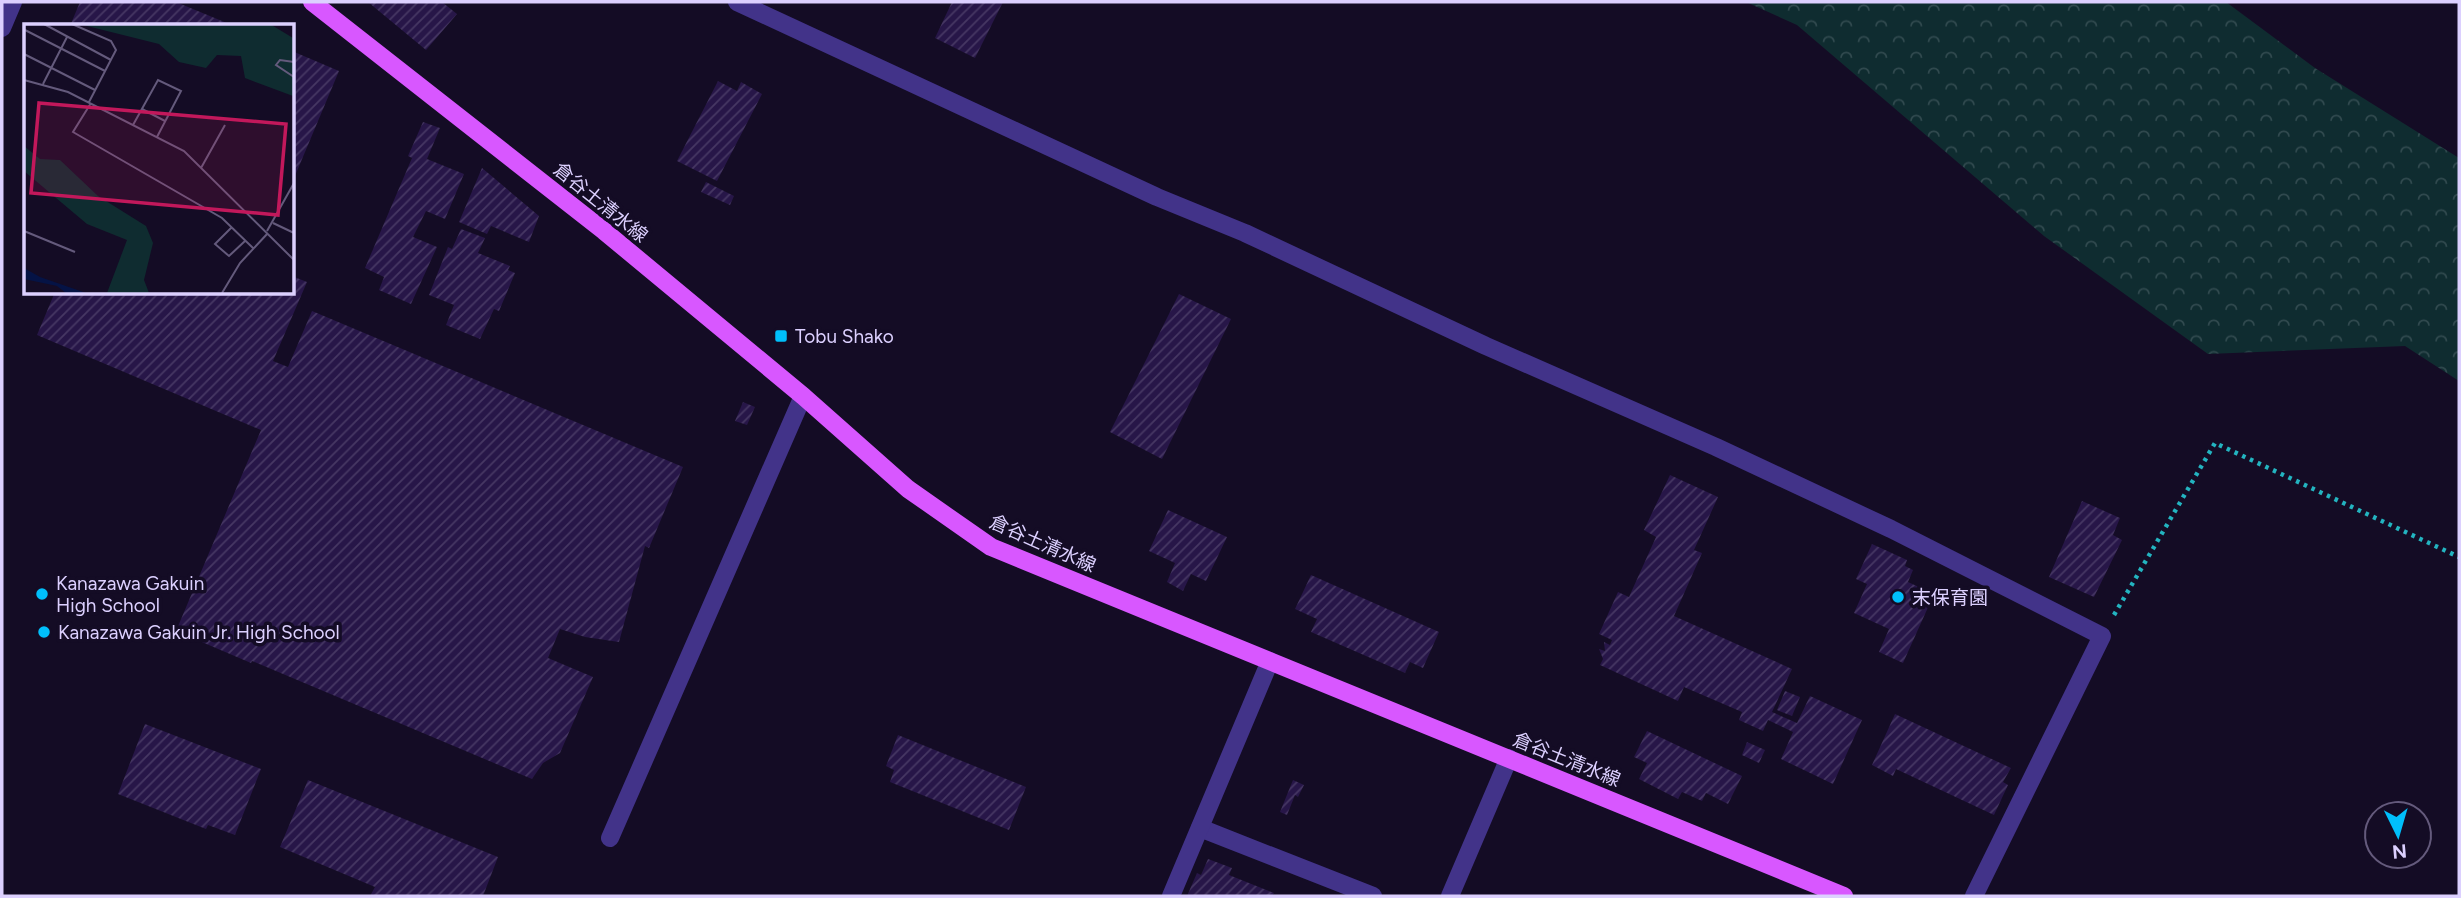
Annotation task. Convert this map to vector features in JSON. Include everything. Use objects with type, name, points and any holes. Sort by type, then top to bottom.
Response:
[{"type":"main road","name":"倉谷土清水線","points":[[312,2],[604,231],[803,396],[908,489],[991,547],[1844,896]]},
{"type":"street","points":[[2,28],[13,2]]},
{"type":"street","points":[[737,2],[1157,197],[1245,233],[1486,346],[1891,528],[2102,636],[1974,896]]},
{"type":"street","points":[[610,838],[803,396]]},
{"type":"street","points":[[1171,896],[1270,662]]},
{"type":"street","points":[[1450,896],[1509,758]]},
{"type":"street","points":[[1200,828],[1373,896]]},
{"type":"path","points":[[2102,636],[2216,443],[2459,556]]},
{"type":"green space","points":[[1746,2],[2226,2],[2315,68],[2459,158],[2459,381],[2405,346],[2208,354],[2044,236],[1797,25]]},
{"type":"building","points":[[80,2],[176,2],[229,24],[71,24]]},
{"type":"building","points":[[368,2],[442,2],[457,14],[426,50]]},
{"type":"building","points":[[952,2],[1003,2],[975,58],[935,38]]},
{"type":"building","points":[[294,52],[339,71],[294,178]]},
{"type":"building","points":[[718,81],[737,91],[741,82],[762,94],[717,181],[677,161]]},
{"type":"building","points":[[423,122],[440,128],[427,159],[464,174],[445,219],[426,211],[413,237],[437,247],[411,304],[379,290],[384,277],[365,268],[412,158],[408,156]]},
{"type":"building","points":[[482,168],[539,216],[529,242],[491,226],[487,234],[459,222]]},
{"type":"building","points":[[706,182],[734,196],[730,205],[701,192]]},
{"type":"building","points":[[461,229],[485,238],[478,253],[510,266],[508,270],[515,273],[499,311],[494,309],[480,339],[446,325],[454,305],[429,295],[448,247],[452,249]]},
{"type":"building","points":[[294,277],[307,282],[273,361],[288,367],[312,311],[683,467],[649,548],[645,546],[619,642],[585,637],[560,629],[548,658],[593,677],[560,753],[543,763],[532,779],[176,631],[261,430],[37,335],[54,294],[294,294]]},
{"type":"building","points":[[1179,294],[1231,319],[1162,459],[1110,432]]},
{"type":"building","points":[[743,402],[755,407],[747,425],[735,421]]},
{"type":"building","points":[[1670,475],[1718,497],[1694,550],[1702,553],[1674,616],[1792,669],[1772,712],[1797,723],[1810,696],[1862,720],[1833,784],[1781,759],[1793,732],[1768,720],[1763,731],[1739,720],[1742,712],[1684,687],[1678,701],[1600,665],[1603,659],[1599,649],[1605,651],[1604,642],[1610,645],[1612,640],[1599,634],[1618,592],[1629,597],[1656,537],[1644,530]]},
{"type":"building","points":[[2082,501],[2120,518],[2113,535],[2122,540],[2094,597],[2049,577]]},
{"type":"building","points":[[1168,510],[1227,537],[1206,581],[1191,574],[1183,591],[1167,582],[1175,563],[1149,551]]},
{"type":"building","points":[[1872,544],[1907,560],[1905,566],[1913,570],[1908,582],[1934,594],[1903,663],[1879,652],[1889,629],[1854,613],[1867,584],[1856,579]]},
{"type":"building","points":[[1311,575],[1439,632],[1423,668],[1410,662],[1405,673],[1311,632],[1317,619],[1295,609]]},
{"type":"building","points":[[1785,691],[1800,697],[1792,716],[1777,710]]},
{"type":"building","points":[[1895,714],[2011,768],[2003,782],[2008,785],[1994,815],[1896,769],[1893,776],[1872,765]]},
{"type":"building","points":[[145,724],[261,769],[235,835],[208,825],[206,829],[118,794]]},
{"type":"building","points":[[1647,731],[1742,776],[1728,804],[1706,793],[1702,801],[1682,792],[1678,799],[1639,779],[1647,763],[1634,757]]},
{"type":"building","points":[[898,735],[1026,787],[1009,830],[890,782],[894,770],[886,766]]},
{"type":"building","points":[[1747,742],[1765,750],[1759,763],[1742,755]]},
{"type":"building","points":[[308,780],[498,857],[483,896],[370,896],[375,887],[280,847]]},
{"type":"building","points":[[1293,780],[1304,785],[1298,797],[1295,795],[1287,815],[1280,812]]},
{"type":"building","points":[[1208,859],[1232,868],[1229,875],[1274,893],[1272,896],[1187,896],[1197,873],[1201,875]]},
{"type":"place","name":"Tobu Shako","points":[[781,336]]},
{"type":"place","name":"Kanazawa Gakuin High School","points":[[42,594]]},
{"type":"place","name":"末保育園","points":[[1898,597]]},
{"type":"place","name":"Kanazawa Gakuin Jr. High School","points":[[44,632]]}]
